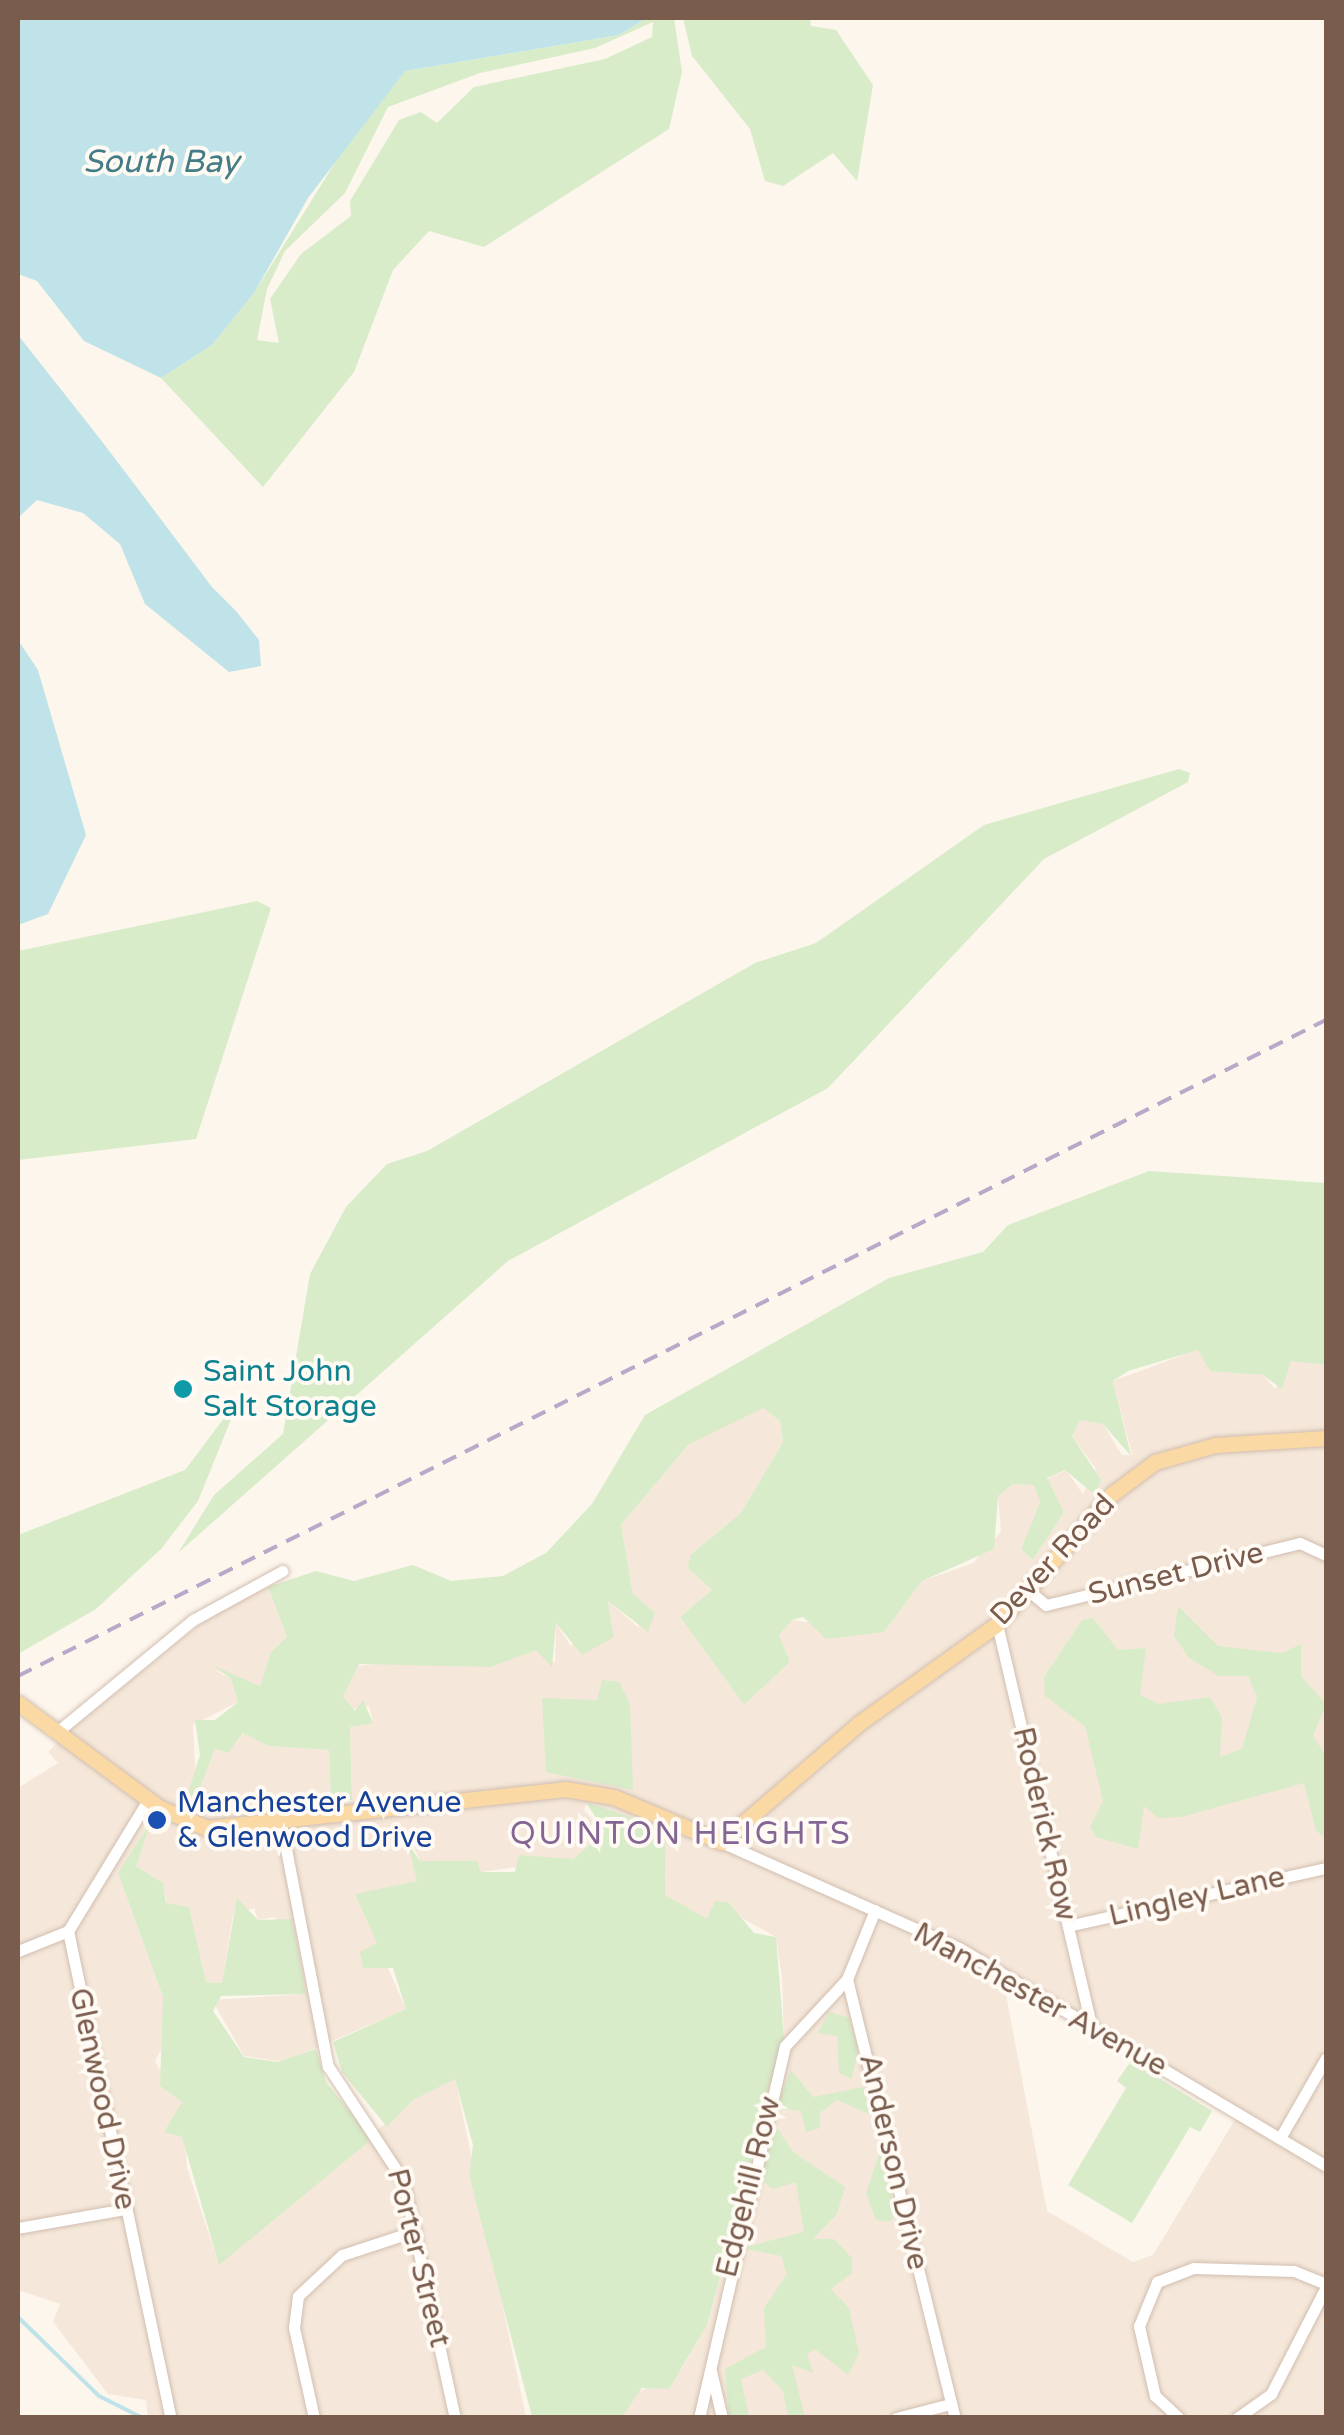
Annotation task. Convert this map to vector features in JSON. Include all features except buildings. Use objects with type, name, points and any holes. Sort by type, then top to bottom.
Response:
[{"type":"main road","name":"Dever Road","points":[[720,1842],[858,1724],[998,1624],[1112,1494],[1156,1462],[1215,1445],[1326,1438]]},
{"type":"main road","name":"Manchester Avenue","points":[[18,1703],[148,1800],[207,1828],[576,1789],[720,1842]]},
{"type":"street","name":"Sunset Drive","points":[[1028,1590],[1046,1605],[1300,1543],[1326,1555]]},
{"type":"street","points":[[57,1732],[193,1620],[282,1571]]},
{"type":"street","name":"Roderick Row","points":[[998,1624],[1092,2024]]},
{"type":"street","points":[[18,1951],[68,1931],[148,1800]]},
{"type":"street","name":"Porter Street","points":[[282,1823],[328,2066],[390,2150],[416,2231],[455,2418]]},
{"type":"street","name":"Manchester Avenue","points":[[720,1842],[876,1910],[1092,2024],[1326,2166]]},
{"type":"street","name":"Lingley Lane","points":[[1068,1926],[1326,1868]]},
{"type":"street","points":[[847,1979],[876,1910]]},
{"type":"street","name":"Glenwood Drive","points":[[68,1931],[171,2418]]},
{"type":"street","name":"Edgehill Row","points":[[699,2418],[786,2046],[847,1979]]},
{"type":"street","name":"Anderson Drive","points":[[847,1979],[952,2411]]},
{"type":"street","points":[[1280,2138],[1326,2058]]},
{"type":"street","points":[[18,2228],[126,2209]]},
{"type":"street","points":[[314,2418],[294,2328],[300,2293],[346,2253],[416,2231]]},
{"type":"street","points":[[1179,2418],[1155,2396],[1139,2326],[1157,2282],[1194,2268],[1294,2271],[1326,2285],[1271,2394],[1237,2418]]},
{"type":"street","points":[[710,2367],[722,2418]]},
{"type":"street","points":[[896,2418],[952,2411]]},
{"type":"shaded area","points":[[1199,1349],[1210,1370],[1263,1375],[1275,1389],[1291,1361],[1326,1365],[1326,2417],[622,2417],[629,2397],[681,2370],[707,2325],[784,2037],[782,1979],[776,1937],[738,1916],[707,1920],[665,1895],[666,1829],[587,1802],[584,1810],[605,1832],[573,1859],[481,1872],[477,1861],[420,1861],[412,1843],[417,1881],[356,1895],[406,2009],[284,2062],[244,2056],[212,2000],[306,1994],[275,1917],[258,1920],[254,1908],[233,1915],[222,1983],[206,1982],[189,1908],[167,1904],[163,1883],[136,1866],[152,1820],[121,1881],[163,1997],[165,2041],[155,2062],[182,2102],[187,2168],[219,2264],[413,2100],[455,2078],[526,2417],[148,2417],[146,2400],[108,2394],[53,2322],[60,2304],[18,2290],[18,1788],[58,1763],[48,1752],[209,1617],[268,1587],[287,1637],[271,1652],[260,1686],[215,1670],[231,1679],[238,1702],[193,1725],[197,1796],[215,1749],[227,1753],[244,1733],[268,1746],[329,1750],[331,1803],[352,1801],[350,1727],[373,1722],[369,1706],[350,1710],[343,1697],[356,1666],[536,1650],[555,1663],[556,1623],[570,1645],[614,1637],[608,1601],[639,1628],[621,1525],[688,1445],[763,1407],[780,1421],[783,1442],[741,1513],[690,1555],[688,1568],[712,1590],[680,1617],[744,1705],[790,1662],[779,1635],[792,1620],[884,1632],[922,1581],[973,1563],[1001,1532],[998,1496],[1013,1484],[1034,1485],[1040,1502],[1021,1549],[1033,1560],[1064,1512],[1047,1479],[1066,1470],[1083,1494],[1096,1469],[1072,1436],[1080,1419],[1103,1424],[1122,1455],[1132,1455],[1113,1381]],"holes":[[[1002,1973],[1239,2113],[1153,2255],[1133,2262],[1047,2211]]]},
{"type":"green space","points":[[647,18],[674,18],[682,72],[669,129],[484,247],[429,231],[393,270],[354,372],[263,487],[161,378],[212,345],[254,293],[369,108],[405,71],[619,35]],"holes":[[[653,22],[652,37],[605,59],[474,87],[437,123],[421,112],[399,120],[350,201],[351,216],[301,254],[270,299],[279,343],[257,340],[267,289],[285,251],[345,193],[388,107],[480,73],[595,48]]]},
{"type":"green space","points":[[683,18],[810,18],[811,26],[836,30],[873,85],[857,181],[833,153],[783,186],[765,181],[750,129],[692,56]]},
{"type":"green space","points":[[1179,769],[1190,773],[1188,782],[1044,859],[828,1088],[508,1261],[178,1553],[214,1495],[283,1434],[310,1274],[346,1207],[387,1164],[427,1151],[755,963],[816,943],[984,825]]},
{"type":"green space","points":[[257,901],[271,908],[196,1139],[18,1160],[18,951]]},
{"type":"green space","points":[[1149,1171],[1326,1183],[1326,1365],[1291,1361],[1282,1389],[1263,1375],[1210,1371],[1198,1350],[1128,1371],[1113,1381],[1131,1456],[1103,1424],[1080,1420],[1072,1436],[1101,1480],[1095,1495],[1065,1470],[1047,1478],[1064,1512],[1033,1560],[1021,1549],[1040,1502],[1034,1485],[1013,1484],[998,1496],[994,1549],[922,1581],[884,1632],[826,1639],[803,1617],[792,1620],[779,1635],[790,1662],[744,1705],[680,1617],[712,1590],[688,1568],[690,1555],[741,1513],[783,1442],[780,1421],[763,1408],[688,1445],[621,1525],[633,1594],[655,1613],[648,1632],[608,1601],[614,1637],[582,1655],[556,1623],[552,1667],[536,1650],[491,1667],[359,1664],[343,1697],[355,1711],[363,1700],[373,1723],[350,1727],[352,1800],[331,1803],[329,1750],[268,1746],[243,1733],[228,1753],[215,1749],[197,1796],[186,1799],[200,1755],[195,1720],[215,1720],[238,1702],[231,1679],[212,1665],[260,1686],[271,1652],[287,1637],[268,1587],[316,1571],[354,1581],[413,1565],[451,1581],[503,1576],[546,1553],[592,1504],[645,1415],[889,1278],[983,1252],[1008,1225]]},
{"type":"green space","points":[[240,1397],[198,1501],[161,1549],[96,1609],[18,1654],[18,1535],[185,1470]]},
{"type":"green space","points":[[1178,1606],[1218,1646],[1282,1653],[1301,1644],[1301,1676],[1326,1704],[1313,1736],[1326,1756],[1326,1838],[1316,1831],[1304,1783],[1181,1817],[1159,1818],[1144,1806],[1138,1849],[1096,1837],[1090,1827],[1103,1801],[1085,1726],[1045,1696],[1044,1677],[1082,1620],[1093,1618],[1118,1650],[1146,1648],[1140,1695],[1159,1704],[1210,1697],[1222,1717],[1220,1757],[1242,1749],[1257,1697],[1248,1676],[1219,1676],[1189,1658],[1174,1636]]},
{"type":"green space","points":[[602,1680],[619,1682],[630,1704],[633,1790],[546,1772],[542,1698],[597,1700]]},
{"type":"green space","points":[[586,1802],[666,1829],[665,1895],[707,1919],[715,1901],[728,1902],[754,1933],[776,1937],[784,2037],[707,2325],[669,2389],[642,2388],[622,2417],[532,2417],[469,2175],[473,2145],[455,2079],[413,2100],[387,2127],[342,2072],[333,2042],[406,2009],[393,1968],[363,1968],[360,1952],[377,1943],[355,1894],[417,1881],[408,1844],[420,1861],[477,1861],[481,1872],[515,1872],[519,1855],[573,1859],[605,1832]]},
{"type":"green space","points":[[152,1820],[136,1866],[163,1883],[166,1903],[189,1907],[206,1982],[222,1983],[237,1898],[258,1920],[292,1919],[306,1994],[221,1996],[213,2011],[244,2057],[278,2062],[316,2049],[326,2082],[372,2139],[219,2265],[182,2137],[164,2132],[182,2102],[160,2086],[163,1997],[118,1873]]},
{"type":"green space","points":[[830,2012],[849,2018],[858,2050],[852,2079],[839,2073],[837,2036],[817,2033]]},
{"type":"green space","points":[[1131,2061],[1212,2111],[1200,2132],[1190,2127],[1132,2223],[1068,2185],[1126,2088],[1117,2081]]},
{"type":"green space","points":[[791,2070],[813,2097],[863,2087],[871,2115],[837,2100],[820,2113],[820,2128],[806,2132],[801,2111],[776,2108]]},
{"type":"green space","points":[[778,2129],[793,2152],[845,2187],[837,2214],[813,2239],[834,2239],[852,2258],[852,2273],[831,2289],[849,2308],[859,2353],[848,2375],[815,2349],[807,2354],[813,2373],[792,2365],[805,2417],[788,2417],[783,2391],[763,2370],[741,2379],[749,2417],[729,2417],[725,2369],[766,2347],[764,2308],[787,2274],[781,2256],[742,2248],[804,2232],[796,2182],[773,2189],[759,2179],[769,2133]]},
{"type":"green space","points":[[880,2151],[897,2215],[889,2222],[876,2220],[866,2193]]},
{"type":"water","name":"South Bay","points":[[18,18],[647,18],[619,35],[405,71],[308,198],[254,293],[212,345],[161,378],[84,341],[37,281],[18,274]]},
{"type":"water","points":[[18,335],[259,640],[261,666],[229,672],[145,604],[120,544],[83,513],[37,500],[18,518]]},
{"type":"water","points":[[18,640],[38,670],[86,835],[48,914],[18,925]]},
{"type":"pier","points":[[18,330],[74,388],[264,639],[212,587]]},
{"type":"waterway","points":[[18,2317],[99,2396],[143,2418]]},
{"type":"railway","points":[[18,1676],[1326,1020]]},
{"type":"place","name":"Saint John Salt Storage","points":[[183,1389]]},
{"type":"place","name":"Manchester Avenue & Glenwood Drive","points":[[157,1820]]},
{"type":"district","name":"QUINTON HEIGHTS","points":[[681,1834]]}]
